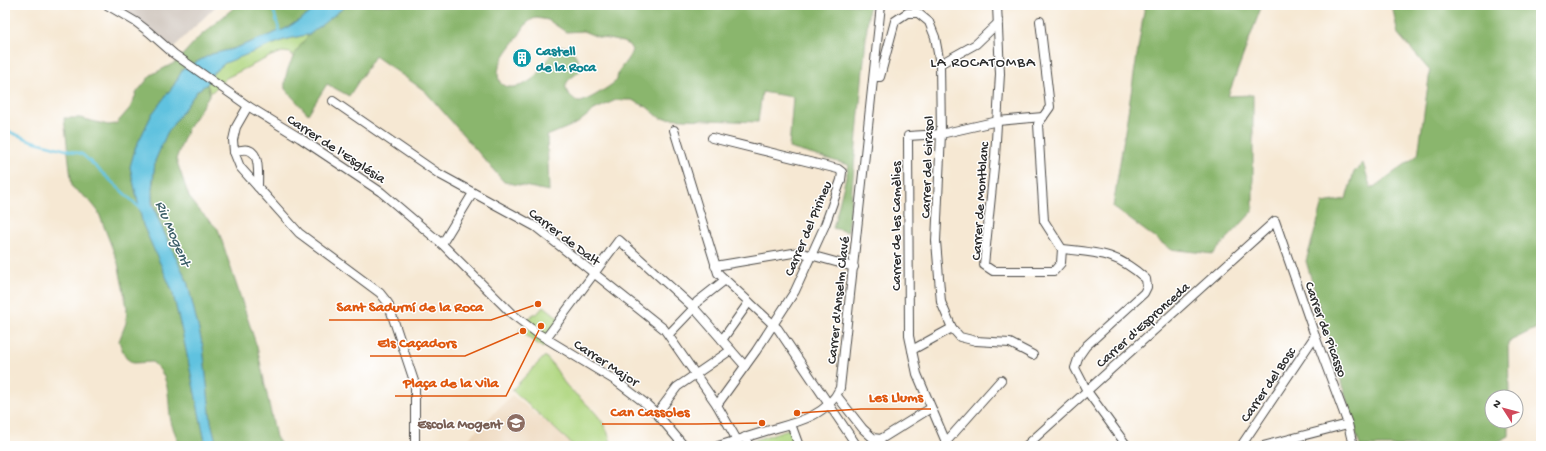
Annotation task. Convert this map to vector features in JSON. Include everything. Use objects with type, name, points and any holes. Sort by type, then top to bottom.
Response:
[{"type":"street","name":"Carrer de l'Església","points":[[107,5],[143,27],[174,54],[215,84],[382,192],[442,244],[512,314],[537,333]]},
{"type":"street","name":"Carrer d'Anselm Clavé","points":[[718,446],[791,424],[811,416],[829,404],[836,396],[840,388],[881,5]]},
{"type":"street","name":"Carrer de Montblanc","points":[[997,5],[999,22],[1000,74],[998,121],[984,265],[993,271],[1054,271],[1061,263],[1062,249]]},
{"type":"street","name":"Carrer del Girasol","points":[[874,77],[880,77],[895,21],[907,13],[918,13],[928,22],[935,37],[940,64],[941,134],[936,241],[941,302],[952,328]]},
{"type":"street","points":[[1040,21],[1050,108],[1038,124],[1044,221],[1062,249],[1102,253],[1122,261],[1136,269],[1146,279],[1147,287],[1144,293],[1086,346],[1079,356],[1075,368],[1087,391],[1127,446]]},
{"type":"street","points":[[940,64],[976,44],[999,22]]},
{"type":"street","name":"Carrer de Dalt","points":[[333,101],[439,174],[536,227],[664,329],[741,439],[749,446]]},
{"type":"street","points":[[248,106],[236,127],[233,140],[234,152],[240,167],[299,234],[380,293],[388,303],[415,384],[415,446]]},
{"type":"street","name":"Carrer de les Camèlies","points":[[946,444],[917,374],[909,336],[908,136],[941,134],[998,121],[1043,117]]},
{"type":"street","points":[[674,130],[718,273],[778,328],[857,446]]},
{"type":"street","name":"Carrer del Pirineu","points":[[712,138],[838,169],[842,172],[841,180],[825,225],[795,291],[717,405]]},
{"type":"street","points":[[234,152],[247,150],[258,158],[258,187]]},
{"type":"street","points":[[442,244],[473,193]]},
{"type":"street","name":"Carrer de Picasso","points":[[1275,221],[1315,336],[1348,424],[1353,446]]},
{"type":"street","name":"Carrer d'Espronceda","points":[[1026,446],[1275,221]]},
{"type":"street","points":[[546,338],[619,240],[694,308],[745,366]]},
{"type":"street","points":[[715,266],[798,252],[854,267]]},
{"type":"street","points":[[668,334],[694,308],[697,302],[725,280]]},
{"type":"street","points":[[722,340],[749,302]]},
{"type":"street","points":[[912,350],[952,328],[960,337],[976,341],[1010,343],[1033,354]]},
{"type":"street","name":"Carrer Major","points":[[537,333],[616,381],[657,414],[684,446]]},
{"type":"street","name":"Carrer del Bosc","points":[[1241,446],[1315,336]]},
{"type":"street","points":[[657,414],[678,387],[731,350]]},
{"type":"street","points":[[946,444],[1001,380]]},
{"type":"street","points":[[836,396],[863,430],[873,438],[881,439],[931,408]]},
{"type":"street","points":[[791,424],[799,446]]},
{"type":"street","points":[[1263,446],[1348,424]]},
{"type":"shaded area","points":[[113,5],[217,5],[172,49]]},
{"type":"shaded area","name":"Escola Mogent","points":[[512,395],[573,444],[574,446],[461,446]]},
{"type":"green space","points":[[237,5],[320,5],[285,29],[233,49],[212,54],[183,69],[174,85],[152,114],[135,149],[130,167],[143,225],[172,290],[206,446],[179,446],[171,422],[168,389],[163,375],[152,362],[133,363],[126,358],[119,341],[126,323],[127,307],[118,263],[98,211],[90,201],[72,187],[64,118],[80,118],[108,125],[116,124],[130,108],[137,92],[151,75],[176,62],[198,38]]},
{"type":"green space","points":[[347,5],[869,5],[848,232],[833,228],[849,165],[789,148],[793,97],[762,92],[758,122],[660,118],[647,107],[632,100],[616,100],[594,110],[578,123],[547,136],[549,191],[504,182],[425,91],[375,56],[349,96],[327,84],[308,114],[285,89],[287,73],[298,48],[309,34]],"holes":[[[537,18],[548,20],[566,32],[583,31],[598,37],[623,42],[629,45],[632,50],[621,68],[617,80],[592,97],[582,102],[577,101],[569,94],[566,87],[567,82],[581,69],[580,65],[572,50],[560,46],[538,74],[531,80],[516,87],[501,84],[498,78],[498,72],[502,59],[526,25],[531,20]]]},
{"type":"green space","points":[[1145,5],[1262,5],[1228,96],[1253,95],[1253,211],[1213,254],[1170,249],[1113,207]]},
{"type":"green space","points":[[1392,5],[1541,5],[1541,326],[1508,342],[1509,389],[1484,389],[1484,429],[1509,429],[1509,436],[1490,446],[1360,446],[1306,261],[1323,203],[1346,199],[1354,172],[1363,163],[1371,189],[1418,155],[1430,71],[1398,34]]},
{"type":"green space","points":[[310,34],[293,57],[291,53],[283,52],[271,56],[226,78],[210,94],[207,84],[213,73],[225,63],[284,40]]},
{"type":"green space","points":[[207,84],[210,94],[187,130],[176,159],[189,197],[200,211],[218,229],[257,347],[276,437],[282,446],[217,446],[211,422],[203,347],[187,281],[161,226],[152,198],[155,161],[167,133],[197,91]]},
{"type":"green space","points":[[544,306],[564,322],[543,348],[519,330],[534,313],[536,315]]},
{"type":"green space","points":[[545,356],[554,366],[565,384],[600,418],[609,435],[612,446],[574,446],[512,390]]},
{"type":"green space","points":[[792,428],[799,446],[754,446],[755,440]]},
{"type":"water","points":[[320,5],[347,5],[310,34],[284,40],[225,63],[213,73],[207,84],[197,91],[167,133],[155,161],[152,203],[161,226],[187,281],[203,347],[211,422],[217,446],[206,446],[172,290],[143,225],[130,167],[135,149],[152,114],[174,85],[183,69],[212,54],[233,49],[285,29]]},
{"type":"waterway","points":[[272,5],[280,33]]},
{"type":"waterway","points":[[5,130],[32,141],[82,154],[141,209]]},
{"type":"place","name":"Castell de la Roca","points":[[522,58]]},
{"type":"place","name":"Sant Sadurní de la Roca","points":[[538,304]]},
{"type":"place","name":"Plaça de la Vila","points":[[541,326]]},
{"type":"place","name":"Els Caçadors","points":[[523,331]]},
{"type":"place","name":"Les Llums","points":[[797,413]]},
{"type":"place","name":"Escola Mogent","points":[[516,423]]},
{"type":"place","name":"Can Cassoles","points":[[762,423]]},
{"type":"district","name":"LA ROCATOMBA","points":[[983,61]]},
{"type":"water label","name":"Riu Mogent","points":[[174,233]]}]
